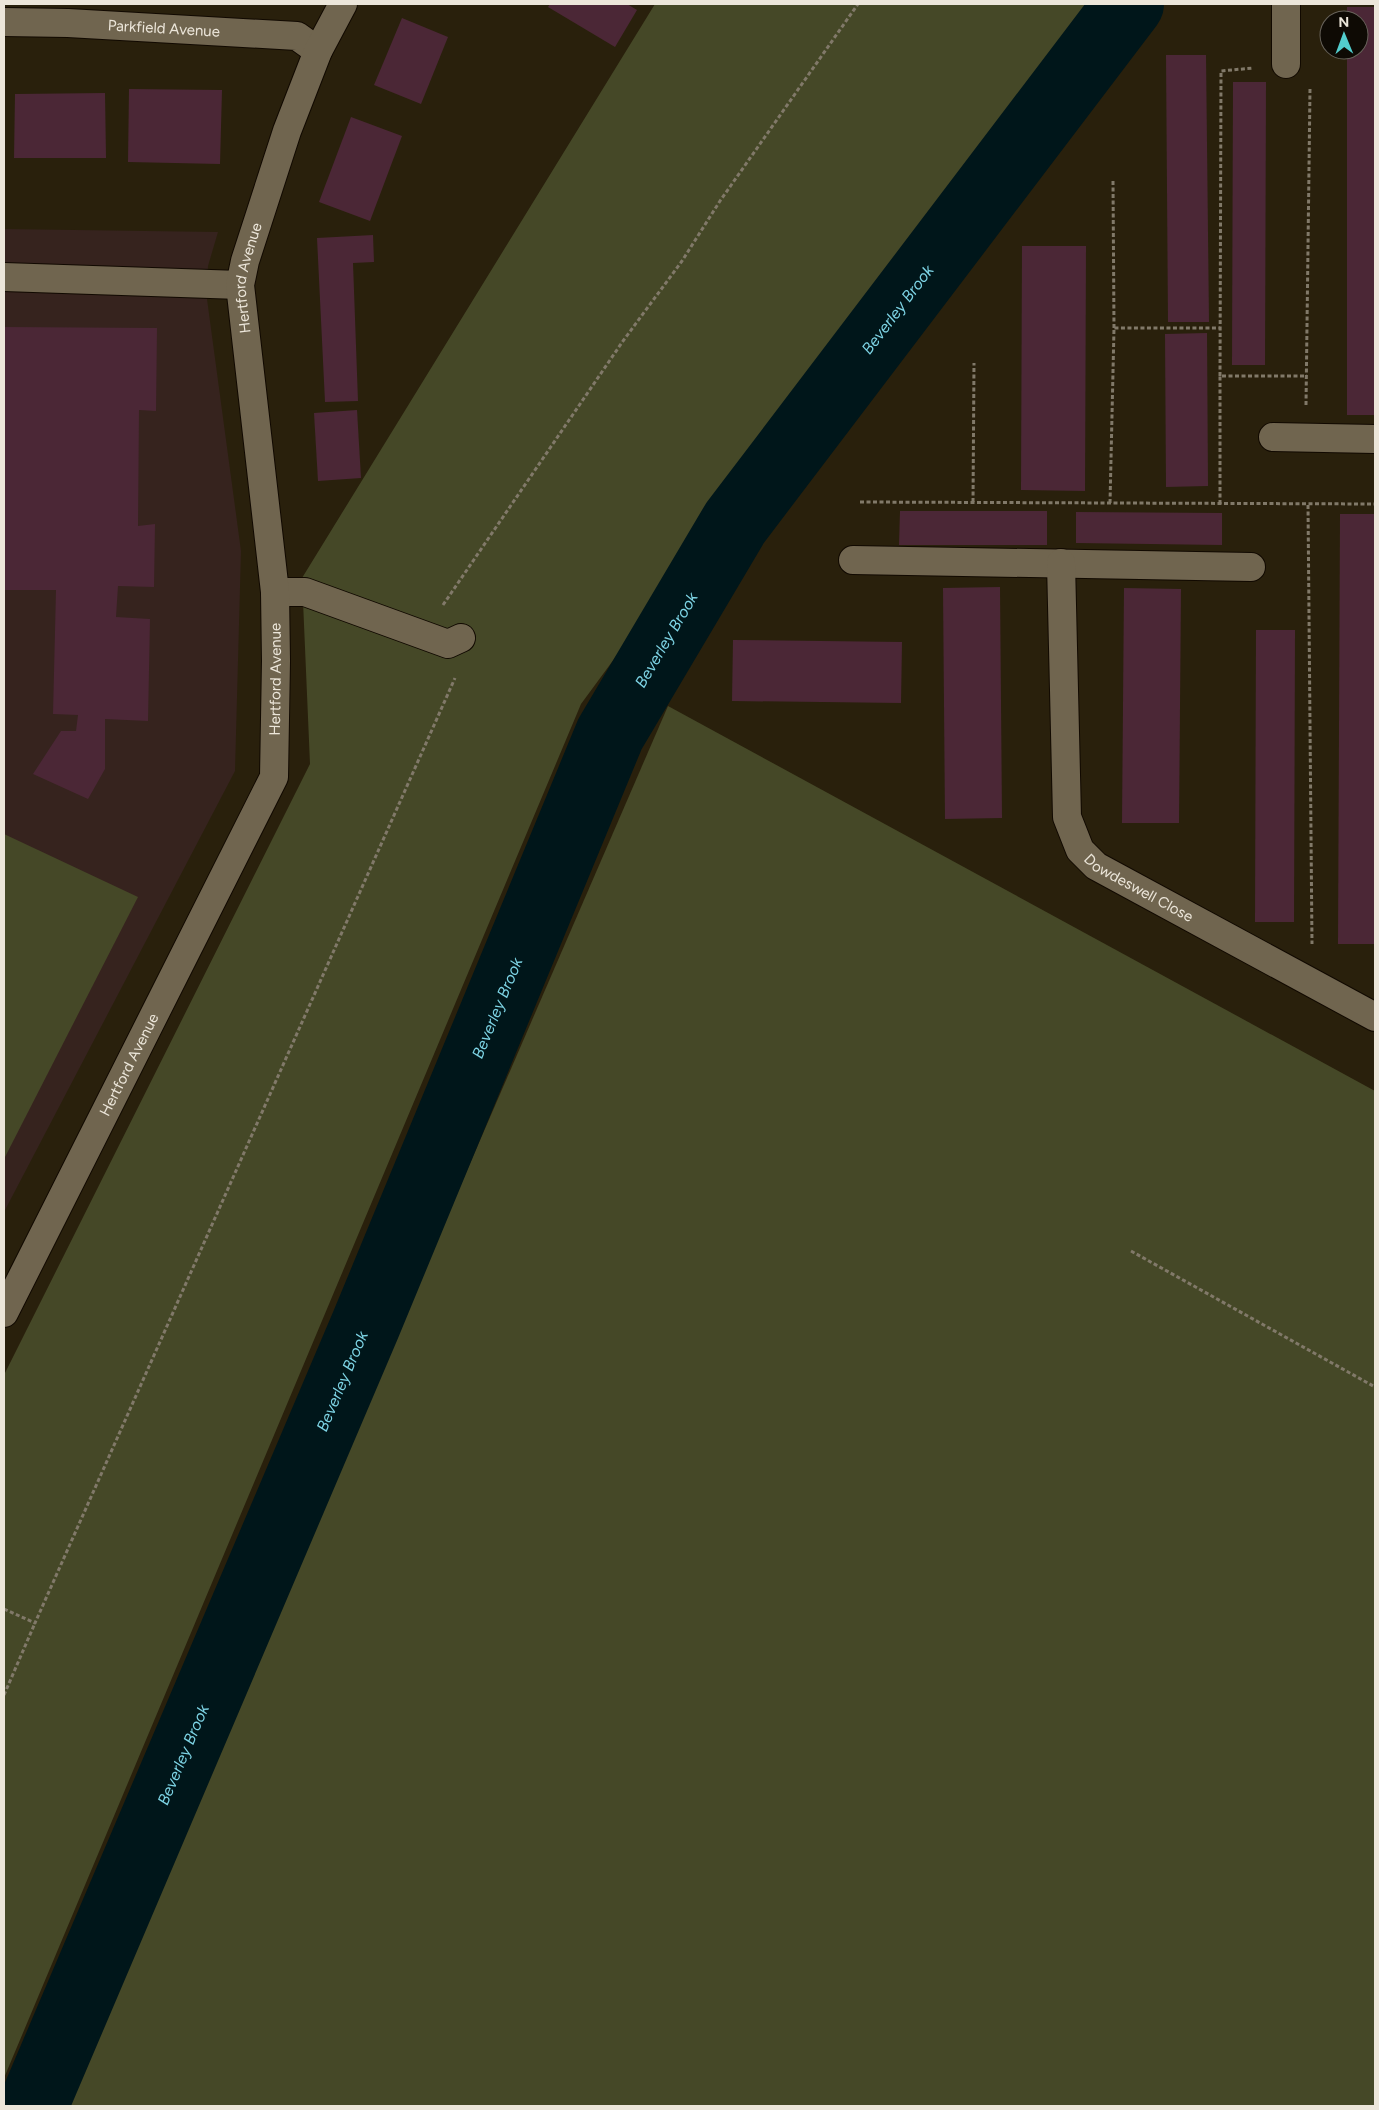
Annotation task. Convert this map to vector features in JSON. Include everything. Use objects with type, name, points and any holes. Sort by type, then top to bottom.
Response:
[{"type":"street","name":"Hertford Avenue","points":[[4,1313],[274,777],[275,592],[240,284],[244,261],[287,131],[318,51],[343,4]]},
{"type":"street","points":[[1286,4],[1286,64]]},
{"type":"street","name":"Parkfield Avenue","points":[[4,22],[67,13],[297,36],[318,51]]},
{"type":"street","points":[[4,277],[240,284]]},
{"type":"street","points":[[1273,437],[1375,439]]},
{"type":"street","points":[[853,560],[1251,568]]},
{"type":"street","name":"Dowdeswell Close","points":[[1061,563],[1067,817],[1080,850],[1096,866],[1375,1017]]},
{"type":"street","points":[[275,592],[305,592],[445,639]]},
{"type":"path","points":[[4,1695],[461,664],[445,639],[446,600],[623,341],[682,261],[720,201],[858,4]]},
{"type":"path","points":[[1220,504],[1221,71],[1286,64],[1310,67],[1306,438]]},
{"type":"path","points":[[1110,503],[1114,328],[1113,181]]},
{"type":"path","points":[[1114,328],[1220,328]]},
{"type":"path","points":[[973,502],[974,363]]},
{"type":"path","points":[[1220,376],[1307,376]]},
{"type":"path","points":[[860,502],[1375,504]]},
{"type":"path","points":[[1308,505],[1312,982]]},
{"type":"path","points":[[1131,1251],[1375,1387]]},
{"type":"path","points":[[4,1610],[35,1623]]},
{"type":"shaded area","points":[[4,229],[218,232],[208,266],[207,299],[241,551],[235,771],[4,1212]]},
{"type":"green space","points":[[655,4],[1096,4],[581,704],[4,2078],[4,1375],[310,764],[302,578]]},
{"type":"green space","points":[[668,706],[1375,1091],[1375,2106],[62,2106]]},
{"type":"green space","points":[[4,834],[138,897],[4,1159]]},
{"type":"building","points":[[550,4],[627,4],[637,10],[615,47],[548,7]]},
{"type":"building","points":[[1347,7],[1375,7],[1375,415],[1347,415],[1347,60],[1369,60],[1369,10],[1347,10]]},
{"type":"building","points":[[402,18],[448,37],[421,104],[374,85]]},
{"type":"building","points":[[1166,55],[1206,55],[1209,322],[1168,322]]},
{"type":"building","points":[[1233,82],[1266,82],[1265,365],[1232,365]]},
{"type":"building","points":[[129,89],[222,90],[220,164],[128,162]]},
{"type":"building","points":[[105,93],[106,158],[14,158],[15,94]]},
{"type":"building","points":[[351,117],[402,136],[370,221],[319,202]]},
{"type":"building","points":[[373,235],[374,262],[353,263],[358,401],[325,402],[317,238]]},
{"type":"building","points":[[1022,246],[1086,246],[1085,491],[1021,490]]},
{"type":"building","points":[[4,327],[157,328],[156,411],[139,410],[138,526],[155,524],[154,587],[118,586],[116,617],[150,619],[148,721],[105,719],[105,769],[88,799],[33,774],[61,731],[76,731],[78,715],[53,714],[56,590],[4,590]]},
{"type":"building","points":[[1207,333],[1208,486],[1166,487],[1165,334]]},
{"type":"building","points":[[357,410],[361,478],[318,481],[314,413]]},
{"type":"building","points":[[900,511],[1047,511],[1047,545],[899,545]]},
{"type":"building","points":[[1076,512],[1222,513],[1222,545],[1076,543]]},
{"type":"building","points":[[1340,514],[1375,514],[1375,944],[1338,944]]},
{"type":"building","points":[[1000,587],[1002,818],[945,819],[943,588]]},
{"type":"building","points":[[1124,588],[1181,589],[1179,823],[1122,823]]},
{"type":"building","points":[[1256,630],[1295,630],[1294,922],[1255,922]]},
{"type":"building","points":[[733,640],[902,642],[901,703],[732,701]]},
{"type":"waterway","name":"Beverley Brook","points":[[33,2106],[366,1324],[610,734],[735,523],[1129,4]]}]
